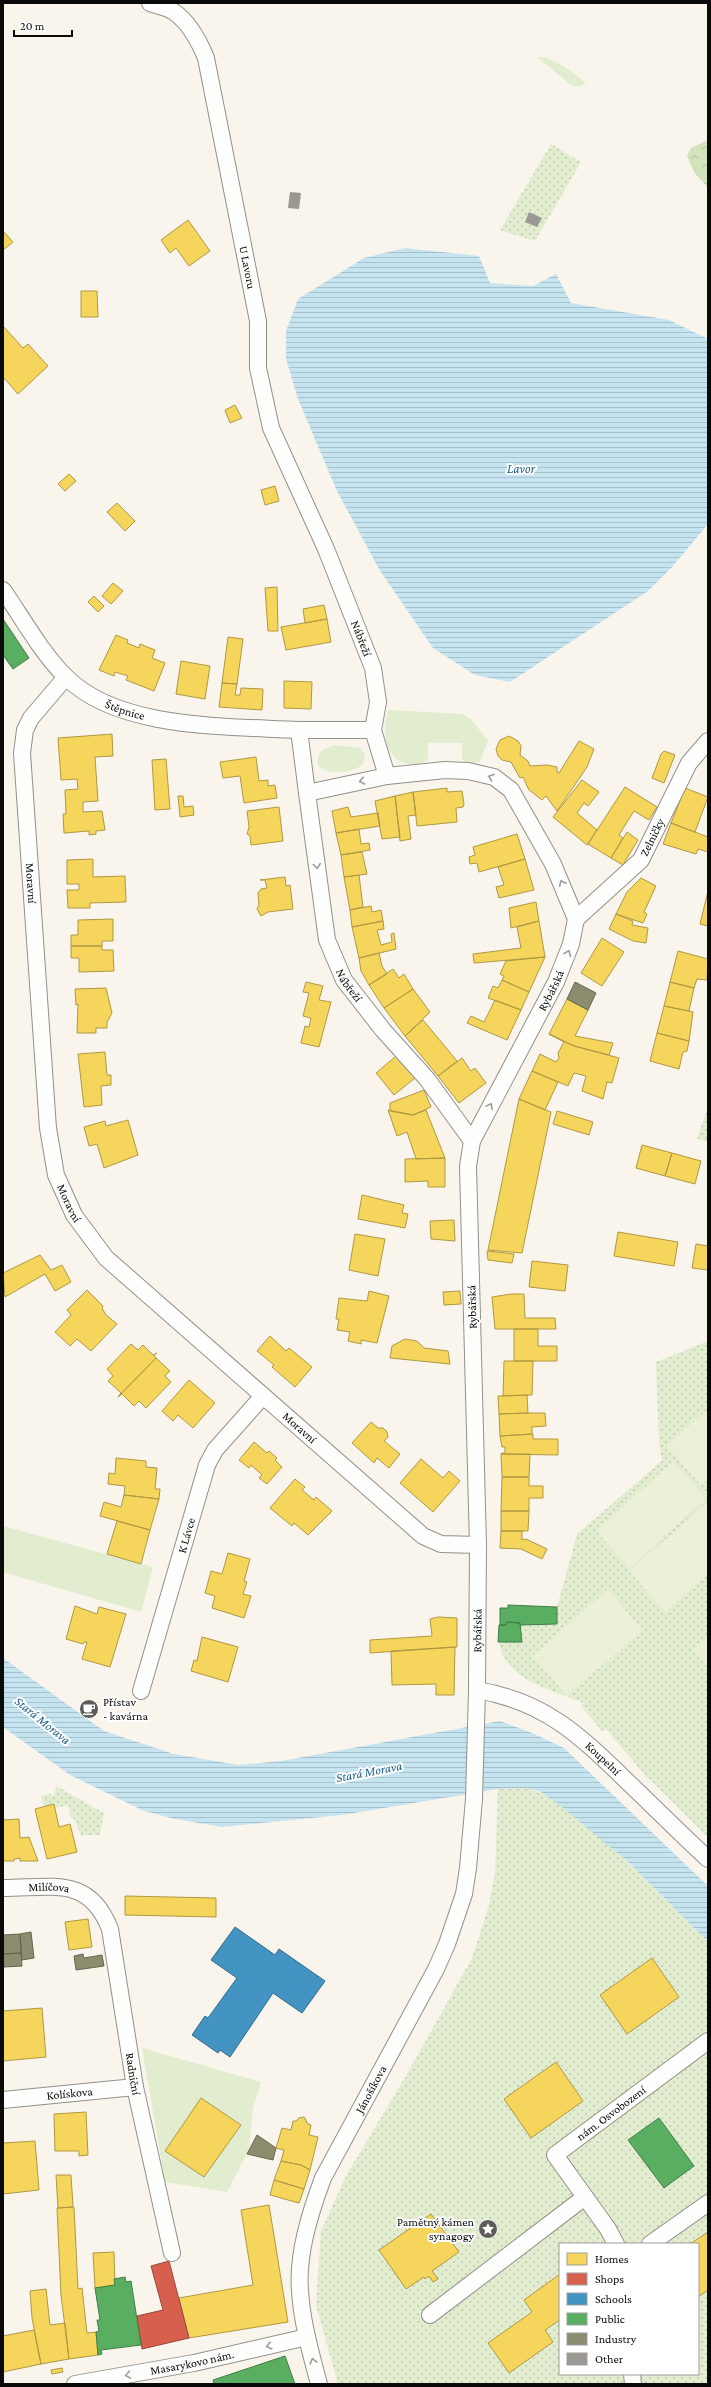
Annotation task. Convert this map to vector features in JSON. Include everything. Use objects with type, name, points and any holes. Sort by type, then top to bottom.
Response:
[{"type":"street","name":"U Lavoru","points":[[150,3],[174,12],[197,38],[206,58],[258,321],[258,368],[271,428],[326,549]]},
{"type":"street","name":"Nábřeží","points":[[326,549],[373,668],[378,702],[373,730],[387,776]]},
{"type":"street","name":"Štěpnice","points":[[3,590],[66,677],[88,694],[142,717],[200,724],[299,730]]},
{"type":"street","name":"Moravní","points":[[66,677],[31,718],[25,730],[22,753],[48,1128],[56,1175],[74,1216],[106,1258],[423,1536],[441,1544],[478,1545]]},
{"type":"street","name":"Nábřeží","points":[[299,730],[328,940],[344,980],[383,1030],[427,1079],[472,1141]]},
{"type":"street","points":[[299,730],[373,730]]},
{"type":"street","name":"Zelničky","points":[[576,919],[641,860],[689,763],[708,741]]},
{"type":"street","points":[[307,793],[387,776],[445,770],[468,771],[494,777],[511,790],[553,864],[576,919]]},
{"type":"street","name":"Rybářská","points":[[477,1719],[478,1545],[468,1166],[472,1141],[556,982],[572,944],[576,919]]},
{"type":"street","name":"K Lávce","points":[[141,1691],[207,1465],[215,1450],[263,1396]]},
{"type":"street","name":"Koupelní","points":[[477,1690],[505,1695],[522,1701],[580,1736],[708,1859]]},
{"type":"street","name":"Jánošíkova","points":[[319,2384],[307,2337],[300,2291],[302,2260],[313,2205],[323,2178],[428,1983],[447,1944],[464,1894],[474,1800],[477,1719]]},
{"type":"street","name":"Milíčova","points":[[3,1888],[66,1888],[82,1892],[93,1899]]},
{"type":"street","name":"Radniční","points":[[93,1899],[103,1911],[110,1929],[135,2087],[172,2253]]},
{"type":"street","name":"nám. Osvobození","points":[[615,2243],[608,2229],[555,2155],[708,2041]]},
{"type":"street","name":"Kolískova","points":[[3,2100],[135,2087]]},
{"type":"street","points":[[430,2315],[585,2197]]},
{"type":"street","points":[[651,2243],[708,2203]]},
{"type":"street","name":"Masarykovo nám.","points":[[75,2384],[194,2363],[307,2337]]},
{"type":"green space","points":[[537,57],[543,57],[556,62],[586,83],[578,87],[571,85]]},
{"type":"green space","points":[[708,140],[708,188],[694,172],[687,156],[691,148]]},
{"type":"green space","points":[[551,144],[581,162],[535,241],[500,230]]},
{"type":"green space","points":[[388,710],[463,714],[471,719],[488,741],[480,761],[473,765],[465,763],[462,758],[462,743],[428,743],[428,758],[422,764],[401,762],[389,749],[386,740],[385,730]]},
{"type":"green space","points":[[334,745],[360,748],[365,755],[364,763],[358,768],[350,771],[331,772],[323,770],[318,765],[318,759],[322,750]]},
{"type":"green space","points":[[708,1107],[708,1142],[697,1139]]},
{"type":"green space","points":[[708,1341],[708,1837],[645,1775],[606,1729],[602,1731],[581,1706],[584,1703],[534,1683],[512,1668],[504,1658],[499,1639],[500,1625],[557,1607],[577,1534],[662,1461],[659,1442],[656,1362]]},
{"type":"green space","points":[[708,1409],[708,1480],[701,1486],[666,1446]]},
{"type":"green space","points":[[673,1461],[707,1499],[629,1568],[596,1531]]},
{"type":"green space","points":[[708,1502],[708,1575],[665,1612],[629,1571]]},
{"type":"green space","points":[[3,1526],[153,1567],[141,1612],[3,1572]]},
{"type":"green space","points":[[608,1589],[643,1630],[567,1696],[532,1656]]},
{"type":"green space","points":[[708,1636],[708,1667],[693,1649]]},
{"type":"green space","points":[[56,1786],[104,1813],[100,1835],[81,1835],[73,1817],[71,1817],[68,1805],[55,1808],[54,1804],[44,1806],[41,1796],[50,1794],[54,1797]]},
{"type":"green space","points":[[526,1788],[534,1790],[561,1806],[597,1835],[646,1880],[708,1942],[708,2384],[338,2384],[316,2305],[321,2231],[346,2176],[406,2076],[472,1958],[489,1905],[495,1873],[498,1789]]},
{"type":"green space","points":[[142,2048],[261,2082],[253,2108],[249,2150],[227,2192],[165,2182]]},
{"type":"water","name":"Lavor","points":[[405,248],[479,256],[490,283],[533,286],[556,274],[571,303],[669,320],[708,339],[708,524],[672,567],[648,591],[510,682],[475,675],[433,648],[379,569],[337,491],[298,399],[286,359],[286,331],[298,299],[364,258]]},
{"type":"water","name":"Stará Morava","points":[[3,1658],[104,1731],[174,1754],[238,1765],[281,1761],[500,1721],[532,1733],[564,1748],[708,1886],[708,1942],[628,1862],[557,1803],[539,1791],[526,1788],[498,1789],[342,1815],[222,1827],[175,1819],[144,1811],[70,1775],[3,1727]]},
{"type":"building: Homes","points":[[188,220],[210,251],[189,266],[176,248],[170,253],[161,240]]},
{"type":"building: Homes","points":[[3,231],[13,242],[3,250]]},
{"type":"building: Homes","points":[[81,291],[97,291],[98,317],[81,317]]},
{"type":"building: Homes","points":[[3,326],[23,348],[28,344],[48,366],[18,394],[3,377]]},
{"type":"building: Homes","points":[[235,405],[242,418],[230,423],[225,410]]},
{"type":"building: Homes","points":[[69,474],[76,481],[65,491],[58,484]]},
{"type":"building: Homes","points":[[275,486],[279,501],[265,505],[261,490]]},
{"type":"building: Homes","points":[[117,503],[135,521],[125,531],[107,512]]},
{"type":"building: Homes","points":[[113,583],[123,591],[111,604],[102,596]]},
{"type":"building: Homes","points":[[277,587],[278,631],[268,631],[265,588]]},
{"type":"building: Homes","points":[[94,596],[104,606],[98,612],[88,602]]},
{"type":"building: Homes","points":[[324,605],[327,619],[305,623],[303,609]]},
{"type":"building: Homes","points":[[327,619],[331,642],[286,650],[281,627]]},
{"type":"building: Homes","points":[[116,635],[128,640],[127,643],[139,648],[140,644],[155,650],[152,658],[165,663],[154,691],[126,680],[128,676],[115,672],[114,676],[99,670]]},
{"type":"building: Homes","points":[[228,637],[243,639],[237,684],[222,683]]},
{"type":"building: Homes","points":[[181,661],[210,666],[205,699],[176,694]]},
{"type":"building: Homes","points":[[284,681],[312,682],[311,709],[284,708]]},
{"type":"building: Homes","points":[[222,683],[237,684],[235,695],[240,695],[241,688],[263,689],[262,710],[219,707]]},
{"type":"building: Homes","points":[[112,734],[113,756],[95,757],[98,801],[83,802],[83,812],[102,811],[105,830],[96,831],[96,834],[89,835],[89,831],[64,833],[63,814],[66,814],[65,790],[78,789],[77,779],[61,780],[58,738]]},
{"type":"building: Homes","points":[[509,736],[518,741],[521,746],[520,755],[528,761],[530,766],[547,765],[557,767],[557,772],[559,773],[579,741],[594,749],[587,767],[557,811],[546,796],[542,800],[529,790],[523,777],[520,778],[511,762],[502,760],[498,756],[496,749],[500,740]]},
{"type":"building: Homes","points":[[664,751],[675,755],[664,783],[652,778],[661,754]]},
{"type":"building: Homes","points":[[256,757],[259,781],[268,780],[268,786],[275,785],[277,798],[244,803],[240,776],[223,778],[220,762]]},
{"type":"building: Homes","points":[[166,759],[170,809],[155,810],[152,760]]},
{"type":"building: Homes","points":[[582,780],[599,792],[588,806],[584,803],[577,813],[597,830],[587,845],[553,817]]},
{"type":"building: Homes","points":[[625,787],[657,807],[649,820],[634,811],[619,835],[623,838],[611,858],[588,844]]},
{"type":"building: Homes","points":[[447,788],[447,792],[462,791],[464,804],[463,807],[456,808],[457,822],[417,826],[413,792]]},
{"type":"building: Homes","points":[[685,788],[708,797],[695,832],[671,823]]},
{"type":"building: Homes","points":[[413,792],[416,815],[408,816],[411,839],[400,841],[395,796]]},
{"type":"building: Homes","points":[[178,796],[183,796],[184,807],[193,806],[194,815],[180,817]]},
{"type":"building: Homes","points":[[395,796],[400,837],[382,839],[375,801]]},
{"type":"building: Homes","points":[[279,807],[283,841],[251,845],[250,836],[247,834],[249,827],[247,811]]},
{"type":"building: Homes","points":[[348,807],[351,817],[378,813],[380,826],[336,833],[332,811]]},
{"type":"building: Homes","points":[[671,823],[708,837],[708,852],[698,849],[696,854],[663,844]]},
{"type":"building: Homes","points":[[359,829],[361,844],[369,843],[370,850],[341,855],[336,833]]},
{"type":"building: Homes","points":[[627,832],[638,840],[623,865],[611,858]]},
{"type":"building: Homes","points":[[517,834],[525,859],[479,872],[477,863],[470,864],[469,857],[475,855],[473,847]]},
{"type":"building: Homes","points":[[362,852],[367,874],[344,877],[341,855]]},
{"type":"building: Homes","points":[[93,859],[93,877],[125,876],[126,902],[90,903],[90,908],[68,908],[67,890],[79,890],[79,884],[67,884],[67,860]]},
{"type":"building: Homes","points":[[525,859],[534,890],[499,898],[496,887],[504,885],[498,867]]},
{"type":"building: Homes","points":[[359,875],[363,907],[350,910],[344,877]]},
{"type":"building: Homes","points":[[285,877],[286,886],[290,885],[293,909],[268,912],[261,916],[257,909],[259,905],[258,893],[261,889],[267,888],[265,880],[260,880]]},
{"type":"building: Homes","points":[[641,878],[656,886],[644,912],[647,914],[643,923],[616,914],[627,892]]},
{"type":"building: Homes","points":[[708,891],[708,926],[700,924]]},
{"type":"building: Homes","points":[[536,902],[539,921],[511,928],[509,908]]},
{"type":"building: Homes","points":[[371,906],[372,912],[381,910],[383,921],[352,927],[350,910]]},
{"type":"building: Homes","points":[[616,914],[633,921],[632,925],[648,928],[646,943],[633,941],[609,929]]},
{"type":"building: Homes","points":[[113,919],[113,941],[102,941],[102,946],[71,946],[71,935],[78,935],[78,920]]},
{"type":"building: Homes","points":[[383,921],[384,929],[377,930],[381,945],[392,942],[391,934],[394,933],[396,949],[359,958],[352,927]]},
{"type":"building: Homes","points":[[539,921],[545,957],[474,963],[473,954],[521,948],[517,927]]},
{"type":"building: Homes","points":[[602,938],[624,952],[602,986],[581,973]]},
{"type":"building: Homes","points":[[71,946],[102,946],[102,950],[113,950],[114,971],[79,972],[79,958],[71,958]]},
{"type":"building: Homes","points":[[678,951],[708,959],[707,980],[697,979],[694,988],[670,982]]},
{"type":"building: Homes","points":[[379,953],[382,966],[387,974],[369,985],[361,971],[359,958]]},
{"type":"building: Homes","points":[[545,957],[529,992],[502,980],[504,976],[500,974],[506,961]]},
{"type":"building: Homes","points":[[393,969],[399,978],[404,974],[413,989],[384,1008],[369,985]]},
{"type":"building: Homes","points":[[502,980],[529,992],[521,1010],[488,998],[493,986],[498,988]]},
{"type":"building: Homes","points":[[306,982],[323,986],[319,1000],[331,1002],[319,1047],[301,1043],[305,1026],[309,1027],[311,1018],[303,1016],[309,993],[303,992]]},
{"type":"building: Homes","points":[[670,982],[694,988],[689,1011],[664,1006]]},
{"type":"building: Homes","points":[[106,988],[112,1013],[107,1022],[107,1028],[96,1028],[96,1033],[77,1033],[78,1004],[76,1005],[75,989]]},
{"type":"building: Homes","points":[[413,989],[430,1012],[405,1036],[384,1008]]},
{"type":"building: Homes","points":[[567,999],[588,1010],[575,1036],[613,1043],[609,1055],[574,1046],[549,1034]]},
{"type":"building: Homes","points":[[495,1000],[521,1010],[507,1040],[467,1023],[471,1016],[484,1022]]},
{"type":"building: Homes","points":[[664,1006],[693,1012],[689,1041],[657,1033]]},
{"type":"building: Homes","points":[[423,1020],[457,1061],[438,1076],[405,1036]]},
{"type":"building: Homes","points":[[657,1033],[689,1041],[687,1051],[683,1052],[679,1069],[650,1061]]},
{"type":"building: Homes","points":[[549,1034],[574,1046],[619,1058],[612,1083],[607,1082],[603,1099],[582,1091],[586,1076],[574,1073],[568,1086],[532,1071],[540,1054],[556,1062],[559,1058],[558,1053],[564,1042]]},
{"type":"building: Homes","points":[[105,1052],[107,1075],[111,1075],[111,1085],[101,1086],[102,1105],[84,1107],[78,1054]]},
{"type":"building: Homes","points":[[396,1056],[415,1078],[394,1095],[376,1073]]},
{"type":"building: Homes","points":[[462,1058],[471,1071],[475,1068],[486,1083],[459,1103],[438,1076]]},
{"type":"building: Homes","points":[[532,1071],[558,1082],[545,1110],[519,1099]]},
{"type":"building: Homes","points":[[424,1090],[431,1107],[413,1115],[390,1111],[390,1103]]},
{"type":"building: Homes","points":[[519,1099],[551,1112],[522,1253],[488,1250]]},
{"type":"building: Homes","points":[[388,1110],[413,1115],[426,1110],[445,1158],[416,1159],[407,1132],[397,1136]]},
{"type":"building: Homes","points":[[557,1111],[593,1122],[589,1135],[553,1124]]},
{"type":"building: Homes","points":[[128,1120],[138,1155],[104,1168],[97,1144],[89,1146],[84,1127],[105,1121],[106,1126]]},
{"type":"building: Homes","points":[[642,1145],[672,1153],[665,1176],[636,1168]]},
{"type":"building: Homes","points":[[672,1153],[701,1161],[695,1184],[665,1176]]},
{"type":"building: Homes","points":[[445,1158],[445,1187],[428,1187],[428,1181],[405,1182],[405,1159]]},
{"type":"building: Homes","points":[[362,1195],[404,1205],[402,1213],[408,1214],[405,1228],[358,1219]]},
{"type":"building: Homes","points":[[454,1220],[455,1241],[431,1239],[430,1221]]},
{"type":"building: Homes","points":[[618,1232],[678,1242],[674,1266],[614,1256]]},
{"type":"building: Homes","points":[[355,1234],[385,1239],[378,1276],[349,1270]]},
{"type":"building: Homes","points":[[696,1244],[708,1246],[708,1270],[692,1268]]},
{"type":"building: Homes","points":[[487,1251],[514,1254],[512,1263],[488,1260]]},
{"type":"building: Homes","points":[[40,1255],[51,1270],[62,1265],[71,1282],[55,1291],[45,1274],[5,1297],[3,1273]]},
{"type":"building: Homes","points":[[532,1261],[568,1265],[565,1291],[529,1287]]},
{"type":"building: Homes","points":[[87,1290],[103,1306],[102,1308],[106,1315],[117,1324],[91,1351],[77,1339],[70,1346],[55,1332],[71,1315],[67,1310]]},
{"type":"building: Homes","points":[[369,1291],[389,1296],[377,1343],[361,1340],[361,1344],[348,1341],[350,1332],[337,1330],[339,1319],[336,1319],[339,1298],[367,1301]]},
{"type":"building: Homes","points":[[460,1291],[461,1304],[444,1305],[443,1292]]},
{"type":"building: Homes","points":[[511,1294],[524,1294],[525,1318],[555,1318],[556,1329],[495,1329],[492,1297]]},
{"type":"building: Homes","points":[[514,1329],[538,1329],[538,1346],[557,1346],[557,1361],[514,1361]]},
{"type":"building: Homes","points":[[270,1336],[286,1351],[289,1348],[312,1367],[295,1387],[272,1367],[274,1365],[257,1351]]},
{"type":"building: Homes","points":[[405,1339],[417,1341],[424,1348],[448,1351],[450,1364],[390,1358],[392,1346]]},
{"type":"building: Homes","points":[[131,1344],[138,1350],[143,1345],[153,1355],[157,1353],[154,1355],[156,1358],[118,1397],[121,1393],[108,1381],[113,1376],[107,1369]]},
{"type":"building: Homes","points":[[156,1358],[170,1371],[165,1376],[171,1382],[146,1408],[139,1401],[134,1406],[122,1394],[118,1397]]},
{"type":"building: Homes","points":[[504,1361],[533,1361],[532,1395],[503,1396]]},
{"type":"building: Homes","points":[[189,1380],[215,1403],[193,1428],[178,1415],[173,1421],[162,1411]]},
{"type":"building: Homes","points":[[527,1395],[528,1413],[499,1414],[498,1396]]},
{"type":"building: Homes","points":[[545,1413],[546,1426],[532,1427],[532,1434],[500,1436],[499,1414]]},
{"type":"building: Homes","points":[[371,1422],[378,1428],[383,1428],[387,1432],[388,1437],[384,1441],[400,1454],[389,1468],[377,1458],[374,1463],[352,1443]]},
{"type":"building: Homes","points":[[533,1434],[533,1439],[558,1439],[558,1455],[501,1454],[505,1452],[505,1447],[502,1447],[500,1436]]},
{"type":"building: Homes","points":[[254,1442],[267,1453],[269,1451],[277,1458],[275,1460],[282,1467],[267,1484],[259,1478],[262,1475],[251,1465],[249,1468],[239,1460]]},
{"type":"building: Homes","points":[[501,1454],[530,1454],[529,1477],[502,1477]]},
{"type":"building: Homes","points":[[116,1458],[146,1461],[146,1467],[157,1468],[155,1489],[160,1489],[159,1499],[124,1495],[125,1486],[108,1484],[109,1473],[115,1474]]},
{"type":"building: Homes","points":[[421,1459],[443,1478],[449,1471],[460,1481],[433,1512],[400,1483]]},
{"type":"building: Homes","points":[[502,1477],[529,1477],[529,1486],[543,1486],[543,1498],[529,1498],[529,1511],[501,1511]]},
{"type":"building: Homes","points":[[295,1479],[305,1487],[302,1490],[314,1500],[316,1497],[332,1511],[308,1535],[294,1523],[292,1526],[270,1508]]},
{"type":"building: Homes","points":[[124,1495],[159,1499],[150,1530],[100,1516],[104,1502],[121,1507]]},
{"type":"building: Homes","points":[[501,1511],[529,1511],[528,1531],[501,1531]]},
{"type":"building: Homes","points":[[117,1521],[150,1530],[141,1564],[107,1554]]},
{"type":"building: Homes","points":[[501,1531],[522,1531],[522,1540],[526,1539],[547,1549],[542,1559],[521,1549],[500,1548]]},
{"type":"building: Homes","points":[[228,1553],[250,1559],[244,1581],[247,1582],[243,1594],[251,1596],[244,1618],[212,1608],[215,1596],[205,1593],[211,1571],[222,1574]]},
{"type":"building: Homes","points":[[75,1606],[97,1614],[99,1607],[126,1614],[110,1667],[82,1659],[87,1642],[84,1642],[83,1644],[66,1639]]},
{"type":"building: Homes","points":[[438,1617],[457,1618],[457,1647],[370,1653],[370,1640],[432,1636],[430,1619]]},
{"type":"building: Homes","points":[[202,1637],[238,1647],[228,1682],[191,1671],[194,1660],[197,1661]]},
{"type":"building: Homes","points":[[455,1647],[454,1695],[436,1695],[436,1684],[392,1685],[391,1651]]},
{"type":"building: Homes","points":[[54,1804],[59,1827],[70,1824],[77,1852],[47,1859],[35,1809]]},
{"type":"building: Homes","points":[[19,1819],[20,1838],[29,1837],[38,1861],[20,1861],[20,1858],[14,1859],[14,1861],[3,1861],[3,1820]]},
{"type":"building: Homes","points":[[125,1896],[216,1898],[216,1917],[125,1915]]},
{"type":"building: Homes","points":[[88,1919],[92,1947],[69,1950],[65,1922]]},
{"type":"building: Homes","points":[[652,1958],[679,1997],[627,2034],[600,1995]]},
{"type":"building: Homes","points":[[42,2008],[46,2057],[3,2061],[3,2011]]},
{"type":"building: Homes","points":[[556,2062],[583,2101],[531,2138],[504,2099]]},
{"type":"building: Homes","points":[[201,2098],[241,2125],[204,2177],[165,2151]]},
{"type":"building: Homes","points":[[86,2112],[88,2155],[79,2156],[79,2151],[55,2151],[54,2114]]},
{"type":"building: Homes","points":[[304,2117],[308,2124],[311,2125],[309,2135],[318,2137],[310,2170],[301,2165],[281,2161],[284,2150],[276,2148],[282,2128],[291,2130],[293,2121]]},
{"type":"building: Homes","points":[[35,2141],[39,2190],[3,2194],[3,2143]]},
{"type":"building: Homes","points":[[281,2161],[301,2165],[310,2170],[304,2189],[274,2180]]},
{"type":"building: Homes","points":[[56,2175],[71,2175],[73,2207],[58,2208]]},
{"type":"building: Homes","points":[[274,2180],[304,2189],[299,2203],[270,2195]]},
{"type":"building: Homes","points":[[269,2205],[288,2322],[189,2338],[179,2298],[253,2285],[241,2210]]},
{"type":"building: Homes","points":[[74,2207],[78,2289],[82,2288],[87,2333],[96,2332],[98,2355],[69,2359],[61,2295],[57,2208]]},
{"type":"building: Homes","points":[[431,2214],[459,2252],[432,2271],[438,2279],[433,2282],[429,2276],[425,2279],[424,2277],[406,2289],[379,2250]]},
{"type":"building: Homes","points":[[708,2232],[708,2290],[699,2296],[699,2243],[692,2243]]},
{"type":"building: Homes","points":[[114,2252],[115,2285],[95,2288],[93,2253]]},
{"type":"building: Homes","points":[[559,2275],[559,2321],[545,2330],[553,2342],[509,2373],[488,2343],[532,2312],[524,2300]]},
{"type":"building: Homes","points":[[46,2289],[50,2325],[65,2323],[69,2359],[41,2364],[32,2318],[30,2291]]},
{"type":"building: Homes","points":[[34,2330],[41,2364],[3,2372],[3,2336]]},
{"type":"building: Homes","points":[[62,2368],[63,2372],[52,2374],[51,2370]]},
{"type":"building: Shops","points":[[169,2261],[189,2338],[142,2349],[137,2316],[163,2310],[151,2266]]},
{"type":"building: Schools","points":[[235,1927],[275,1955],[279,1949],[325,1981],[302,2013],[273,1993],[230,2057],[220,2050],[218,2053],[192,2035],[205,2016],[208,2018],[237,1978],[211,1960]]},
{"type":"building: Public","points":[[3,619],[29,658],[13,669],[3,655]]},
{"type":"building: Public","points":[[508,1605],[557,1607],[557,1624],[520,1625],[520,1623],[507,1622],[506,1625],[500,1625],[500,1608],[508,1608]]},
{"type":"building: Public","points":[[507,1622],[520,1623],[522,1642],[498,1642],[499,1625],[506,1625]]},
{"type":"building: Public","points":[[659,2118],[694,2166],[664,2188],[628,2140]]},
{"type":"building: Public","points":[[125,2277],[126,2282],[131,2281],[141,2345],[101,2350],[102,2354],[98,2355],[96,2332],[99,2331],[97,2320],[100,2320],[95,2288],[115,2285],[114,2279]]},
{"type":"building: Public","points":[[285,2356],[295,2384],[214,2384],[213,2380]]},
{"type":"building: Industry","points":[[575,982],[596,993],[588,1010],[567,999]]},
{"type":"building: Industry","points":[[31,1932],[34,1958],[22,1960],[20,1934]]},
{"type":"building: Industry","points":[[20,1934],[21,1953],[3,1954],[3,1935]]},
{"type":"building: Industry","points":[[21,1953],[22,1966],[4,1967],[3,1954]]},
{"type":"building: Industry","points":[[83,1954],[84,1958],[102,1955],[104,1966],[76,1970],[74,1956]]},
{"type":"building: Industry","points":[[257,2135],[276,2148],[273,2160],[247,2154]]},
{"type":"building: Other","points":[[290,192],[301,193],[299,209],[288,208]]},
{"type":"building: Other","points":[[529,212],[542,218],[537,227],[525,222]]},
{"type":"place","name":"Přístav - kavárna","points":[[89,1709]]},
{"type":"place","name":"Pamětný kámen synagogy","points":[[488,2229]]}]
